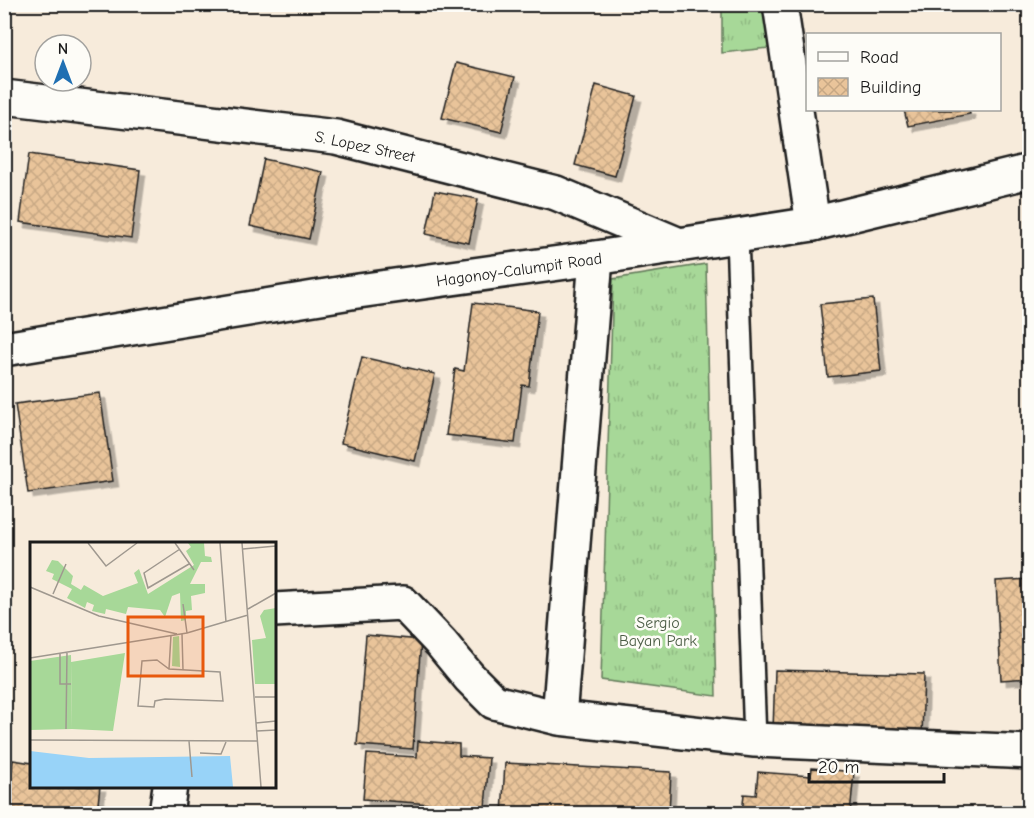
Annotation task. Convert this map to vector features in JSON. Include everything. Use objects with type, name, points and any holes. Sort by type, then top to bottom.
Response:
[{"type":"street","points":[[780,4],[813,224]]},
{"type":"street","name":"S. Lopez Street","points":[[4,98],[336,137],[556,193],[676,244]]},
{"type":"street","name":"Hagonoy-Calumpit Road","points":[[4,349],[351,292],[596,258],[813,224],[1029,171]]},
{"type":"street","points":[[559,718],[596,258]]},
{"type":"street","points":[[276,610],[403,603],[494,702],[559,718],[754,740],[1029,752]]},
{"type":"street","points":[[166,813],[170,788]]},
{"type":"lane","points":[[737,236],[754,740]]},
{"type":"green space","points":[[722,5],[799,5],[798,45],[722,53]]},
{"type":"green space","name":"Sergio Bayan Park","points":[[706,264],[716,696],[601,680],[613,279]]},
{"type":"building","points":[[1022,4],[1030,4],[1030,32]]},
{"type":"building","points":[[456,63],[515,77],[501,132],[442,118]]},
{"type":"building","points":[[596,85],[636,96],[615,176],[575,165]]},
{"type":"building","points":[[904,111],[969,111],[970,114],[908,126]]},
{"type":"building","points":[[29,154],[140,170],[131,238],[20,222]]},
{"type":"building","points":[[264,159],[323,172],[309,239],[250,226]]},
{"type":"building","points":[[435,191],[478,199],[469,243],[426,234]]},
{"type":"building","points":[[873,299],[881,371],[828,377],[820,304]]},
{"type":"building","points":[[473,303],[538,311],[529,386],[522,385],[515,443],[446,435],[455,369],[464,371]]},
{"type":"building","points":[[362,357],[435,374],[415,461],[341,443]]},
{"type":"building","points":[[100,393],[113,481],[28,493],[15,404]]},
{"type":"building","points":[[1030,579],[1030,678],[1001,680],[996,581]]},
{"type":"building","points":[[366,635],[421,640],[413,749],[357,745]]},
{"type":"building","points":[[775,670],[924,674],[922,736],[773,731]]},
{"type":"building","points":[[418,741],[459,744],[459,756],[489,758],[485,808],[363,799],[367,754],[417,757]]},
{"type":"building","points":[[13,760],[30,763],[30,788],[100,788],[98,804],[123,808],[123,814],[6,814]]},
{"type":"building","points":[[505,763],[671,772],[669,814],[502,814]]},
{"type":"building","points":[[812,768],[854,772],[850,814],[742,814],[744,794],[756,795],[758,772],[811,776]]},
{"type":"building","points":[[370,808],[433,814],[369,814]]}]
